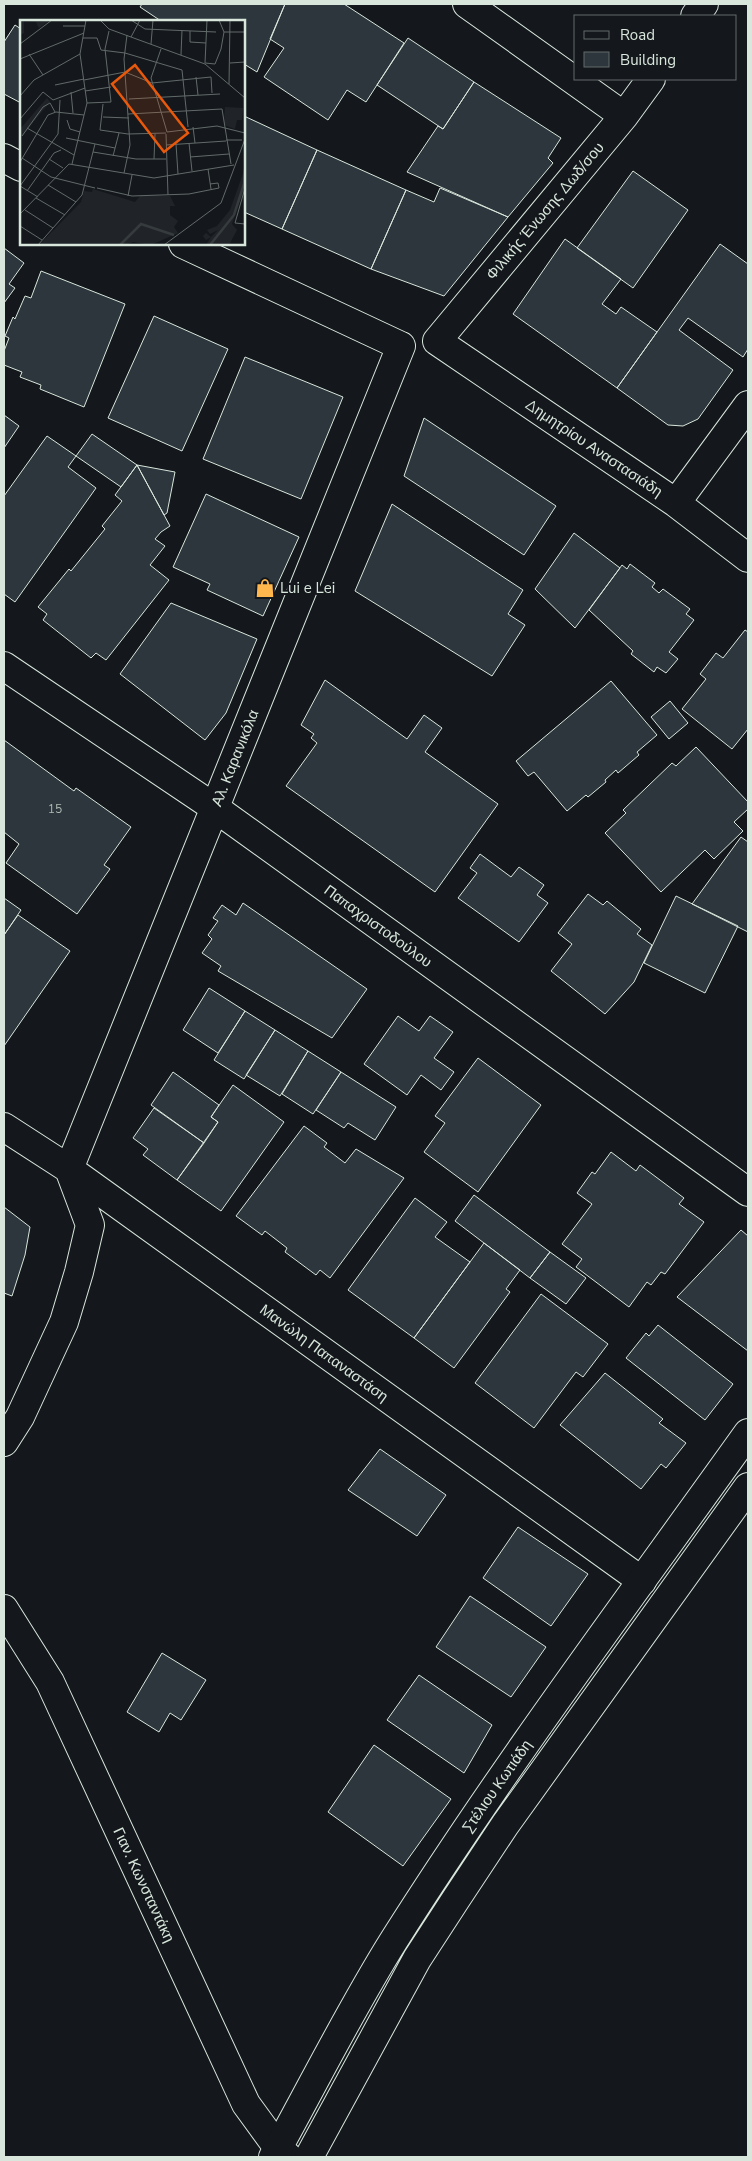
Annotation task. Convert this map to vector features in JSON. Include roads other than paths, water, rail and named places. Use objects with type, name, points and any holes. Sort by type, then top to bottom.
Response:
[{"type":"street","points":[[467,4],[624,116]]},
{"type":"street","points":[[696,15],[704,4]]},
{"type":"street","name":"Φιλικής Ένωσης Δωδ/σου","points":[[436,341],[624,116],[650,80]]},
{"type":"street","points":[[4,158],[20,166]]},
{"type":"street","points":[[185,245],[401,346],[436,341]]},
{"type":"street","name":"Δημητρίου Αναστασιάδη","points":[[436,341],[676,503],[748,558]]},
{"type":"street","name":"Αλ. Καρανικόλα","points":[[69,1169],[401,346]]},
{"type":"street","points":[[676,503],[748,405]]},
{"type":"street","name":"Παπαχριστοδούλου","points":[[4,666],[214,808],[748,1192]]},
{"type":"street","name":"Μανώλη Παπαναστάση","points":[[4,1127],[69,1169],[642,1582]]},
{"type":"street","points":[[4,1442],[20,1417],[64,1322],[79,1272],[90,1225],[69,1169]]},
{"type":"street","name":"Στέλιου Κωτιάδη","points":[[280,2154],[358,2001],[426,1890],[480,1809],[748,1433]]},
{"type":"street","name":"Στέλιου Κωτιάδη","points":[[309,2157],[417,1959],[456,1899],[506,1825],[748,1487]]},
{"type":"street","name":"Γιαν. Κωνσταντάκη","points":[[4,1609],[50,1682],[246,2104],[280,2154]]},
{"type":"place","name":"Lui e Lei","points":[[265,588]]}]
